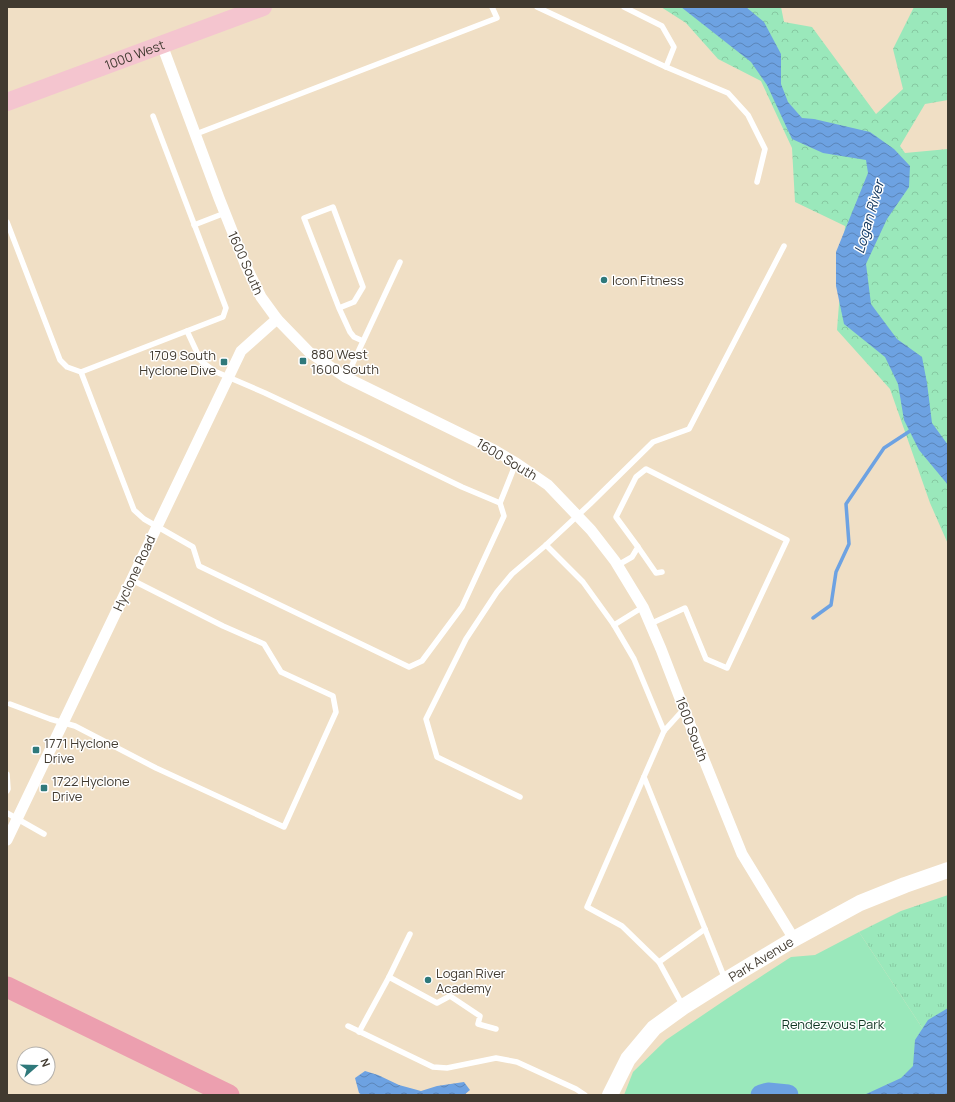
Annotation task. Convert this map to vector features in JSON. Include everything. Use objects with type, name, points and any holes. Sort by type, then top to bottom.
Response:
[{"type":"highway","points":[[7,988],[229,1095]]},
{"type":"main road","name":"1000 West","points":[[7,102],[263,7]]},
{"type":"street","name":"1600 South","points":[[162,45],[246,266],[261,297],[277,319],[309,352],[345,377],[494,450],[548,484],[591,530],[618,565],[643,607],[742,854],[794,939]]},
{"type":"street","name":"Hyclone Road","points":[[7,840],[241,351],[277,319]]},
{"type":"street","name":"Park Avenue","points":[[610,1095],[632,1054],[654,1028],[683,1007],[794,939],[860,903],[948,870]]},
{"type":"lane","points":[[196,134],[497,18],[492,7]]},
{"type":"lane","points":[[537,7],[666,67],[728,93],[748,116],[765,149],[757,182]]},
{"type":"lane","points":[[624,7],[662,26],[674,47],[666,67]]},
{"type":"lane","points":[[7,222],[60,360],[67,367],[81,372],[223,317],[226,308],[153,116]]},
{"type":"lane","points":[[339,308],[354,302],[363,287],[332,207],[304,218],[339,308],[350,332],[354,337],[363,341]]},
{"type":"lane","points":[[194,225],[225,213]]},
{"type":"lane","points":[[520,797],[437,757],[426,719],[466,639],[497,592],[512,574],[577,516],[653,442],[689,429],[784,246]]},
{"type":"lane","points":[[345,377],[400,262]]},
{"type":"lane","points":[[187,331],[201,361],[214,371],[365,440],[462,488],[500,503]]},
{"type":"lane","points":[[81,372],[134,510],[144,519],[193,547],[199,566],[409,667],[422,661],[462,607],[504,516],[500,503],[516,463]]},
{"type":"lane","points":[[650,624],[685,608],[706,659],[727,668],[787,540],[646,469],[636,477],[616,517],[656,573],[662,572]]},
{"type":"lane","points":[[546,545],[583,582],[614,625],[634,659],[664,731]]},
{"type":"lane","points":[[618,565],[632,557],[638,547]]},
{"type":"lane","points":[[10,704],[50,719],[75,726],[156,768],[284,827],[336,712],[333,696],[281,672],[264,644],[223,626],[132,580]]},
{"type":"lane","points":[[614,625],[643,607]]},
{"type":"lane","points":[[683,1007],[659,962],[622,926],[587,907],[664,731],[684,709]]},
{"type":"lane","points":[[7,774],[7,791]]},
{"type":"lane","points":[[644,777],[726,980]]},
{"type":"lane","points":[[7,813],[44,834]]},
{"type":"lane","points":[[659,962],[705,929]]},
{"type":"lane","points":[[359,1032],[389,977],[410,934]]},
{"type":"lane","points":[[389,977],[437,1004],[450,996],[480,1016],[478,1024],[496,1029]]},
{"type":"lane","points":[[348,1026],[433,1067],[447,1068],[496,1058],[517,1062],[576,1089],[585,1095]]},
{"type":"green space","points":[[661,7],[781,7],[784,22],[812,27],[876,114],[903,89],[893,49],[914,7],[948,7],[948,100],[925,104],[900,146],[905,153],[948,149],[948,544],[930,503],[890,389],[837,330],[845,226],[795,202],[792,148],[761,81],[718,59],[686,23]]},
{"type":"green space","points":[[948,895],[948,1067],[859,932],[901,911]]},
{"type":"green space","name":"Rendezvous Park","points":[[859,932],[948,1067],[948,1095],[624,1095],[633,1072],[666,1040],[791,957],[815,955]]},
{"type":"water","name":"Logan River","points":[[681,7],[746,7],[764,22],[781,54],[781,84],[788,102],[802,118],[814,119],[870,132],[894,149],[910,166],[909,187],[887,219],[866,264],[871,304],[897,339],[922,357],[932,423],[948,445],[948,485],[919,450],[904,420],[898,384],[885,357],[844,324],[836,286],[836,252],[868,173],[866,160],[823,153],[792,139],[767,85],[751,62]]},
{"type":"water","points":[[948,1008],[948,1095],[864,1095],[901,1078],[913,1066],[915,1040],[928,1020]]},
{"type":"water","points":[[365,1071],[378,1075],[399,1085],[421,1091],[437,1086],[464,1082],[470,1090],[464,1095],[362,1095],[359,1093],[355,1078]]},
{"type":"waterway","points":[[813,618],[831,605],[836,572],[849,544],[846,504],[884,448],[913,429]]},
{"type":"waterway","points":[[761,1095],[768,1093],[788,1095]]},
{"type":"place","name":"Icon Fitness","points":[[604,280]]},
{"type":"place","name":"880 West 1600 South","points":[[303,361]]},
{"type":"place","name":"1709 South Hyclone Dive","points":[[224,362]]},
{"type":"place","name":"1771 Hyclone Drive","points":[[36,750]]},
{"type":"place","name":"1722 Hyclone Drive","points":[[44,788]]},
{"type":"place","name":"Logan River Academy","points":[[428,980]]}]
